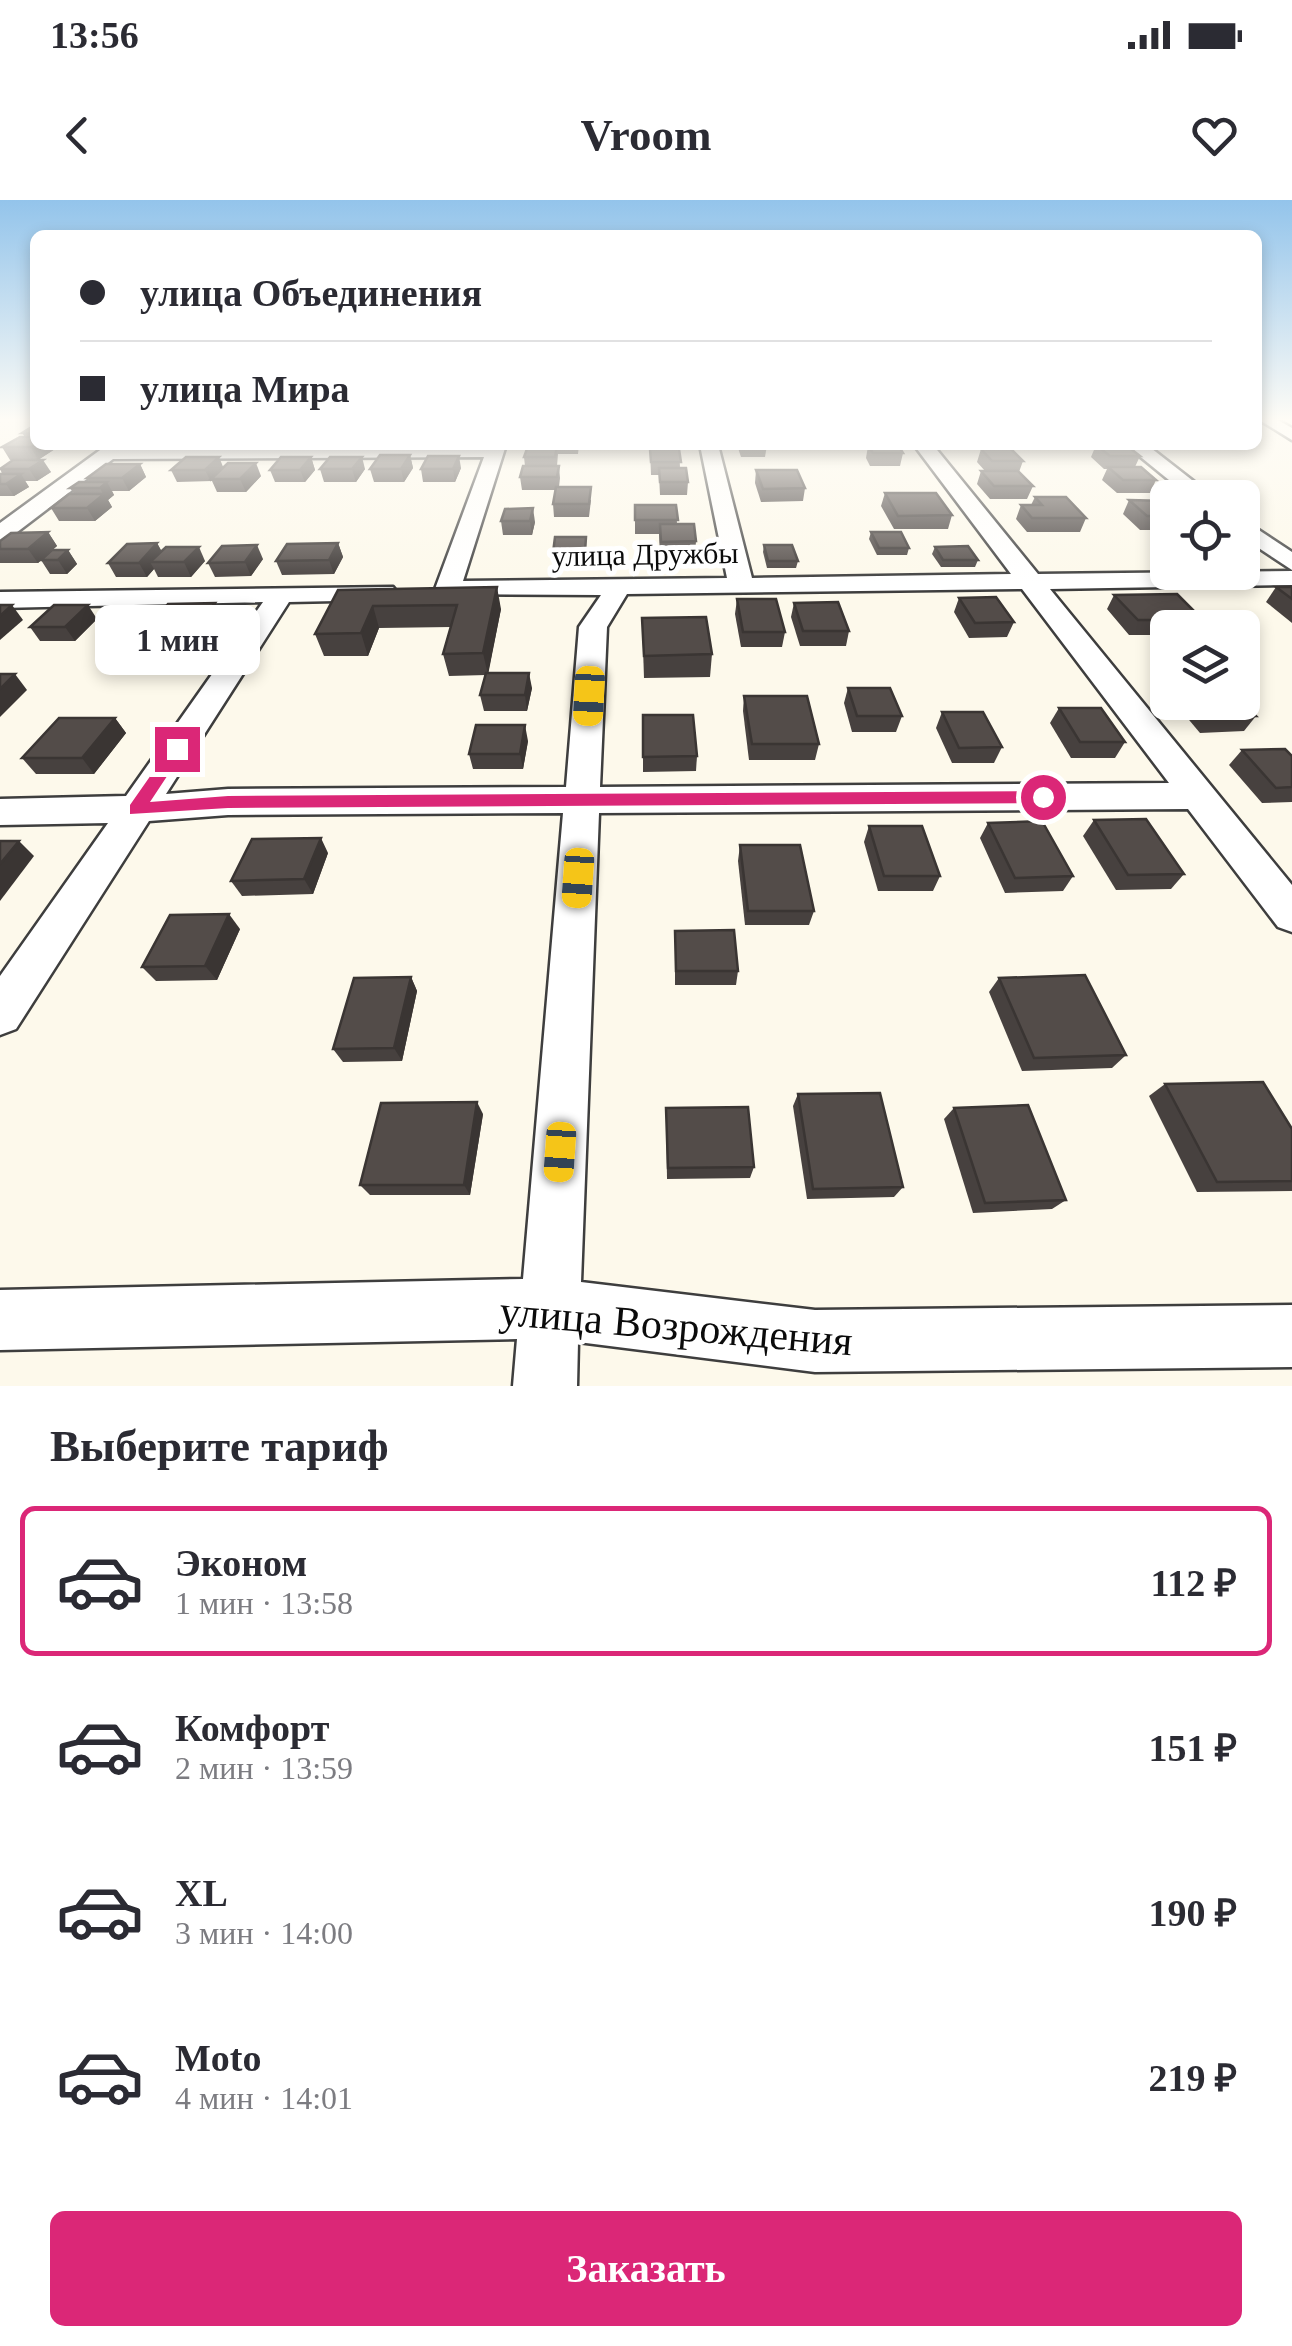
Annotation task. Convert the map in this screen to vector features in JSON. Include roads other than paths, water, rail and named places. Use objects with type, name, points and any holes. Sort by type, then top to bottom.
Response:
[{"type":"street","points":[[0,534],[79,474]]},
{"type":"street","points":[[430,590],[485,474]]},
{"type":"street","points":[[716,474],[741,585]]},
{"type":"street","points":[[945,474],[1292,915]]},
{"type":"street","points":[[1260,540],[1291,564]]},
{"type":"street","name":"улица Дружбы","points":[[0,600],[1028,580],[1291,564]]},
{"type":"street","points":[[545,1386],[593,627],[619,586]]},
{"type":"street","points":[[0,1014],[279,597]]},
{"type":"street","points":[[0,812],[228,802],[1197,796]]},
{"type":"street","name":"улица Возрождения","points":[[0,1320],[550,1308],[814,1342],[1085,1342],[1292,1336]]}]
